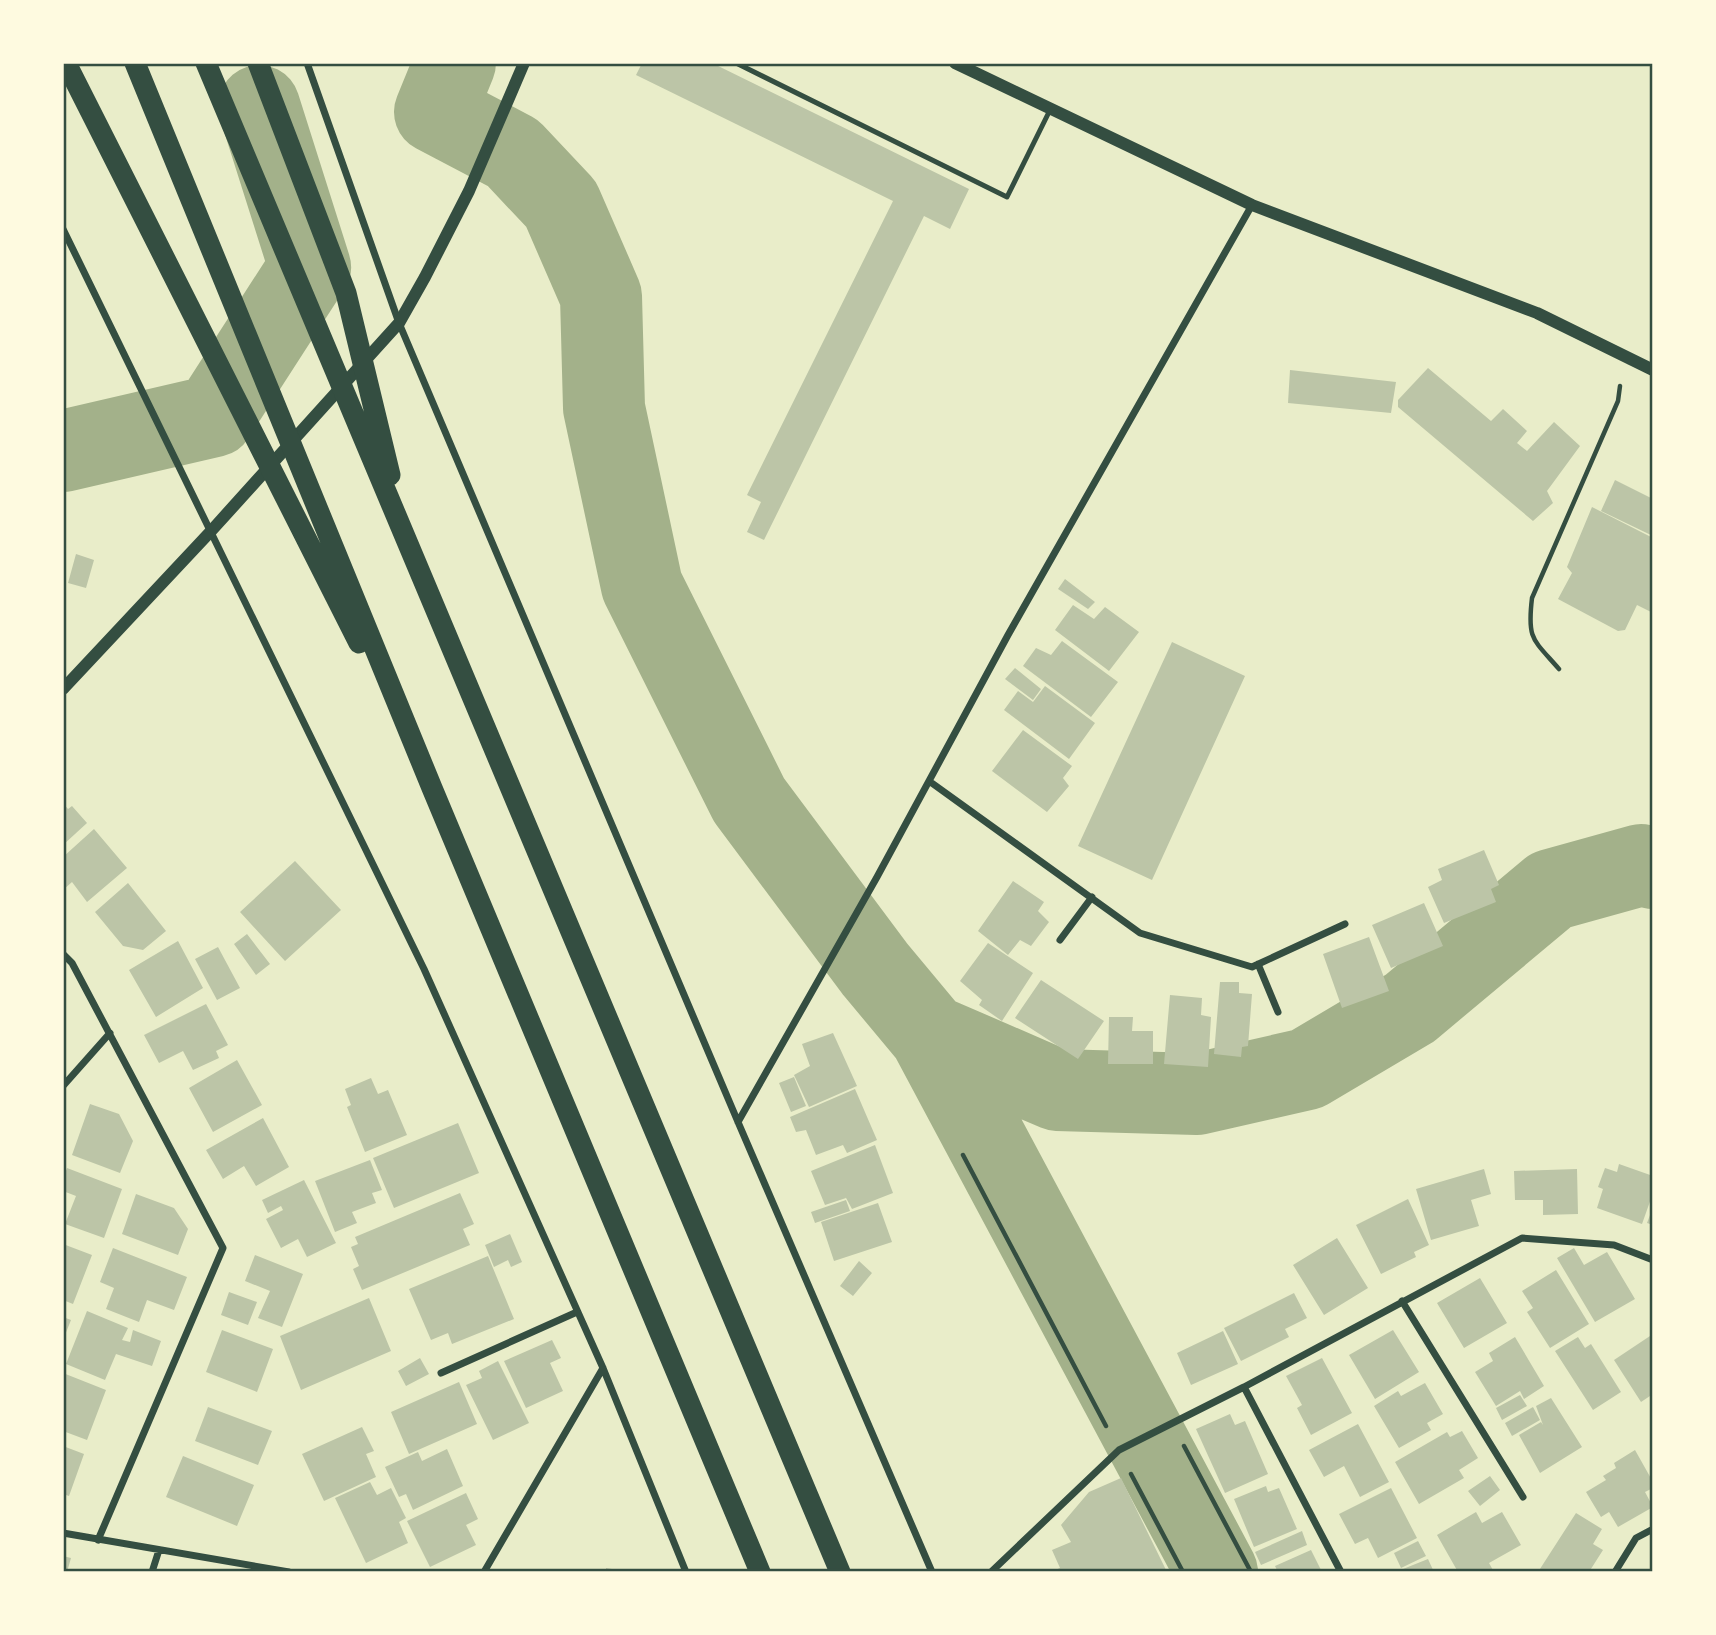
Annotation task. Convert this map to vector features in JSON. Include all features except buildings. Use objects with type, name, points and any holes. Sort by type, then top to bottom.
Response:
[{"type":"highway","points":[[135,63],[333,571]]},
{"type":"highway","points":[[206,63],[840,1572]]},
{"type":"highway","points":[[258,63],[346,293],[406,538]]},
{"type":"highway","points":[[70,70],[333,571],[432,788],[760,1572]]},
{"type":"street","points":[[307,63],[398,323],[932,1572]]},
{"type":"street","points":[[63,689],[212,530],[398,323],[469,191],[524,63]]},
{"type":"street","points":[[955,63],[1252,205],[1537,313],[1653,370]]},
{"type":"street","points":[[738,1122],[877,877],[1015,623],[1252,205]]},
{"type":"street","points":[[63,229],[424,969],[603,1368],[686,1572]]},
{"type":"street","points":[[929,780],[1140,933],[1252,967],[1345,924]]},
{"type":"street","points":[[1060,940],[1092,897]]},
{"type":"street","points":[[63,954],[72,963],[223,1248],[98,1540]]},
{"type":"street","points":[[1258,964],[1278,1012]]},
{"type":"street","points":[[63,1086],[110,1033]]},
{"type":"street","points":[[991,1572],[1119,1450],[1244,1387],[1522,1238],[1614,1245],[1653,1260]]},
{"type":"street","points":[[1402,1301],[1523,1497]]},
{"type":"street","points":[[441,1373],[577,1312]]},
{"type":"street","points":[[484,1572],[603,1368]]},
{"type":"street","points":[[1244,1387],[1340,1572]]},
{"type":"street","points":[[1615,1572],[1636,1538],[1653,1529]]},
{"type":"street","points":[[63,1533],[289,1572]]},
{"type":"street","points":[[152,1572],[159,1550]]},
{"type":"lane","points":[[736,63],[1007,197],[1051,109]]},
{"type":"path","points":[[1559,669],[1532,638],[1532,598],[1618,401]]},
{"type":"path","points":[[963,1155],[1183,1572]]},
{"type":"path","points":[[1171,1422],[1251,1572]]},
{"type":"waterway","points":[[455,63],[435,112],[513,153],[561,204],[601,296],[604,408],[642,586],[749,800],[875,969],[930,1035],[1057,1090],[1197,1094],[1307,1069],[1410,1008],[1551,890],[1641,865],[1653,868]]},
{"type":"waterway","points":[[63,451],[214,416],[310,267],[259,106]]},
{"type":"waterway","points":[[930,1035],[1217,1572]]}]
